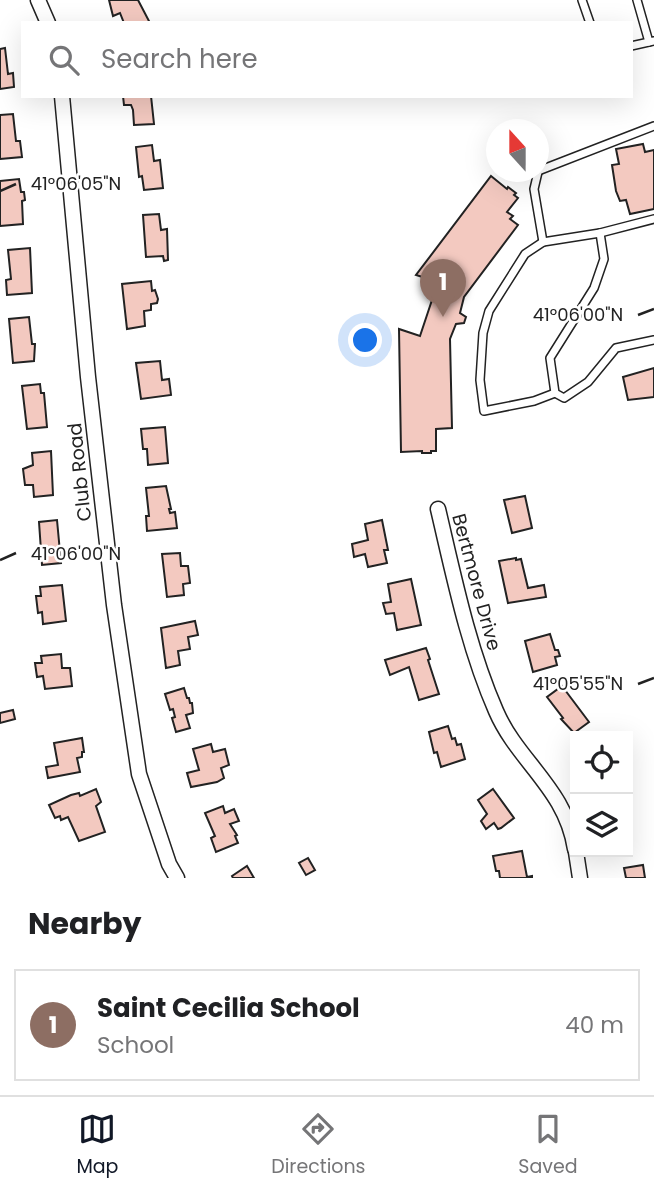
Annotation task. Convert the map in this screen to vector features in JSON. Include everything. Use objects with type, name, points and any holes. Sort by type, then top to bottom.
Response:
[{"type":"street","points":[[38,0],[47,21]]},
{"type":"street","name":"Club Road","points":[[61,98],[88,377],[116,618],[139,774],[169,864],[177,878]]},
{"type":"street","name":"Bertmore Drive","points":[[438,509],[469,638],[496,711],[513,744],[559,800],[570,834]]},
{"type":"street","name":"Bertmore Drive","points":[[576,857],[580,878]]},
{"type":"lane","points":[[582,0],[589,21]]},
{"type":"lane","points":[[633,46],[651,41],[637,0]]},
{"type":"lane","points":[[549,167],[654,126]]},
{"type":"lane","points":[[536,182],[534,189],[543,242]]},
{"type":"lane","points":[[654,219],[600,233],[543,242],[525,254],[489,310],[483,333],[481,380],[484,411],[534,401],[555,393],[564,398],[588,382],[616,348],[654,340]]},
{"type":"lane","points":[[555,393],[550,358],[594,288],[604,259],[600,233]]},
{"type":"building","points":[[109,0],[138,0],[149,21],[123,21],[120,13],[113,16]]},
{"type":"building","points":[[5,48],[8,74],[13,73],[14,87],[0,89],[0,49]]},
{"type":"building","points":[[123,98],[151,98],[154,124],[134,125],[131,105],[124,105]]},
{"type":"building","points":[[13,114],[16,141],[20,141],[22,157],[0,159],[0,115]]},
{"type":"building","points":[[643,144],[645,152],[654,150],[654,209],[630,214],[626,200],[620,201],[616,191],[612,165],[619,164],[616,149]]},
{"type":"building","points":[[152,145],[154,161],[160,160],[163,188],[144,190],[142,176],[139,177],[136,147]]},
{"type":"building","points":[[19,179],[25,200],[22,201],[23,224],[0,226],[0,181]]},
{"type":"building","points":[[486,182],[498,182],[516,193],[514,195],[518,198],[507,212],[513,216],[510,219],[518,225],[464,297],[460,313],[466,317],[464,323],[456,324],[450,339],[452,428],[436,429],[436,451],[431,453],[401,452],[399,329],[420,336],[438,282],[416,275]]},
{"type":"building","points":[[159,214],[161,230],[167,229],[168,260],[164,261],[163,256],[146,257],[143,215]]},
{"type":"building","points":[[30,248],[32,293],[7,295],[6,280],[11,279],[8,250]]},
{"type":"building","points":[[151,281],[157,303],[151,304],[151,310],[144,311],[145,326],[127,329],[122,284]]},
{"type":"building","points":[[29,317],[32,344],[35,344],[34,361],[13,363],[9,319]]},
{"type":"building","points":[[160,361],[162,380],[169,379],[171,395],[141,399],[136,363]]},
{"type":"building","points":[[654,368],[654,397],[628,400],[623,377]]},
{"type":"building","points":[[40,384],[41,393],[44,393],[47,427],[27,429],[22,386]]},
{"type":"building","points":[[165,427],[168,463],[148,465],[141,429]]},
{"type":"building","points":[[51,451],[53,495],[34,497],[33,485],[25,485],[23,469],[33,465],[32,453]]},
{"type":"building","points":[[166,486],[170,513],[175,512],[177,528],[147,531],[146,516],[149,516],[146,488]]},
{"type":"building","points":[[525,496],[532,528],[512,533],[504,500]]},
{"type":"building","points":[[57,520],[61,563],[42,565],[39,522]]},
{"type":"building","points":[[382,520],[388,550],[384,550],[387,563],[368,567],[365,554],[354,557],[352,544],[368,540],[365,524]]},
{"type":"building","points":[[180,553],[181,566],[188,566],[190,583],[183,584],[184,595],[167,597],[162,554]]},
{"type":"building","points":[[521,559],[528,588],[544,585],[546,597],[508,603],[499,561]]},
{"type":"building","points":[[411,579],[421,625],[397,630],[394,613],[386,614],[383,603],[391,602],[388,584]]},
{"type":"building","points":[[62,585],[66,621],[43,624],[42,612],[38,613],[36,596],[41,596],[40,587]]},
{"type":"building","points":[[195,621],[198,635],[188,637],[190,649],[178,651],[180,665],[166,668],[161,628]]},
{"type":"building","points":[[550,634],[560,656],[555,657],[557,665],[533,672],[525,641]]},
{"type":"building","points":[[426,648],[439,694],[419,700],[409,667],[390,675],[385,660]]},
{"type":"building","points":[[61,654],[62,668],[70,668],[72,686],[45,689],[43,676],[37,677],[35,663],[42,663],[41,656]]},
{"type":"building","points":[[562,686],[589,722],[577,731],[572,731],[547,697]]},
{"type":"building","points":[[184,688],[192,703],[193,713],[186,715],[190,728],[176,732],[172,718],[175,717],[173,709],[170,710],[165,694]]},
{"type":"building","points":[[13,710],[15,719],[0,723],[0,713]]},
{"type":"building","points":[[448,726],[452,739],[455,738],[457,745],[461,744],[465,759],[441,767],[429,732]]},
{"type":"building","points":[[82,738],[84,752],[82,757],[77,758],[80,772],[48,778],[46,767],[58,765],[54,743]]},
{"type":"building","points":[[211,744],[213,752],[225,749],[229,765],[221,768],[224,778],[191,787],[187,773],[199,770],[193,749]]},
{"type":"building","points":[[96,789],[101,802],[96,806],[105,832],[79,841],[68,817],[61,820],[60,816],[55,818],[49,805],[71,795],[79,793],[80,796]]},
{"type":"building","points":[[493,789],[514,818],[501,828],[498,829],[494,823],[486,829],[481,821],[487,814],[478,800]]},
{"type":"building","points":[[223,806],[225,813],[234,809],[239,821],[230,824],[237,835],[235,836],[238,843],[216,852],[211,838],[215,836],[205,813]]},
{"type":"building","points":[[522,851],[527,877],[532,878],[500,878],[493,856]]},
{"type":"building","points":[[308,858],[315,870],[306,875],[299,863]]},
{"type":"building","points":[[643,865],[645,878],[626,878],[624,868]]},
{"type":"building","points":[[247,866],[254,878],[233,878],[232,876]]},
{"type":"place","name":"Saint Cecilia School","points":[[443,317]]}]
